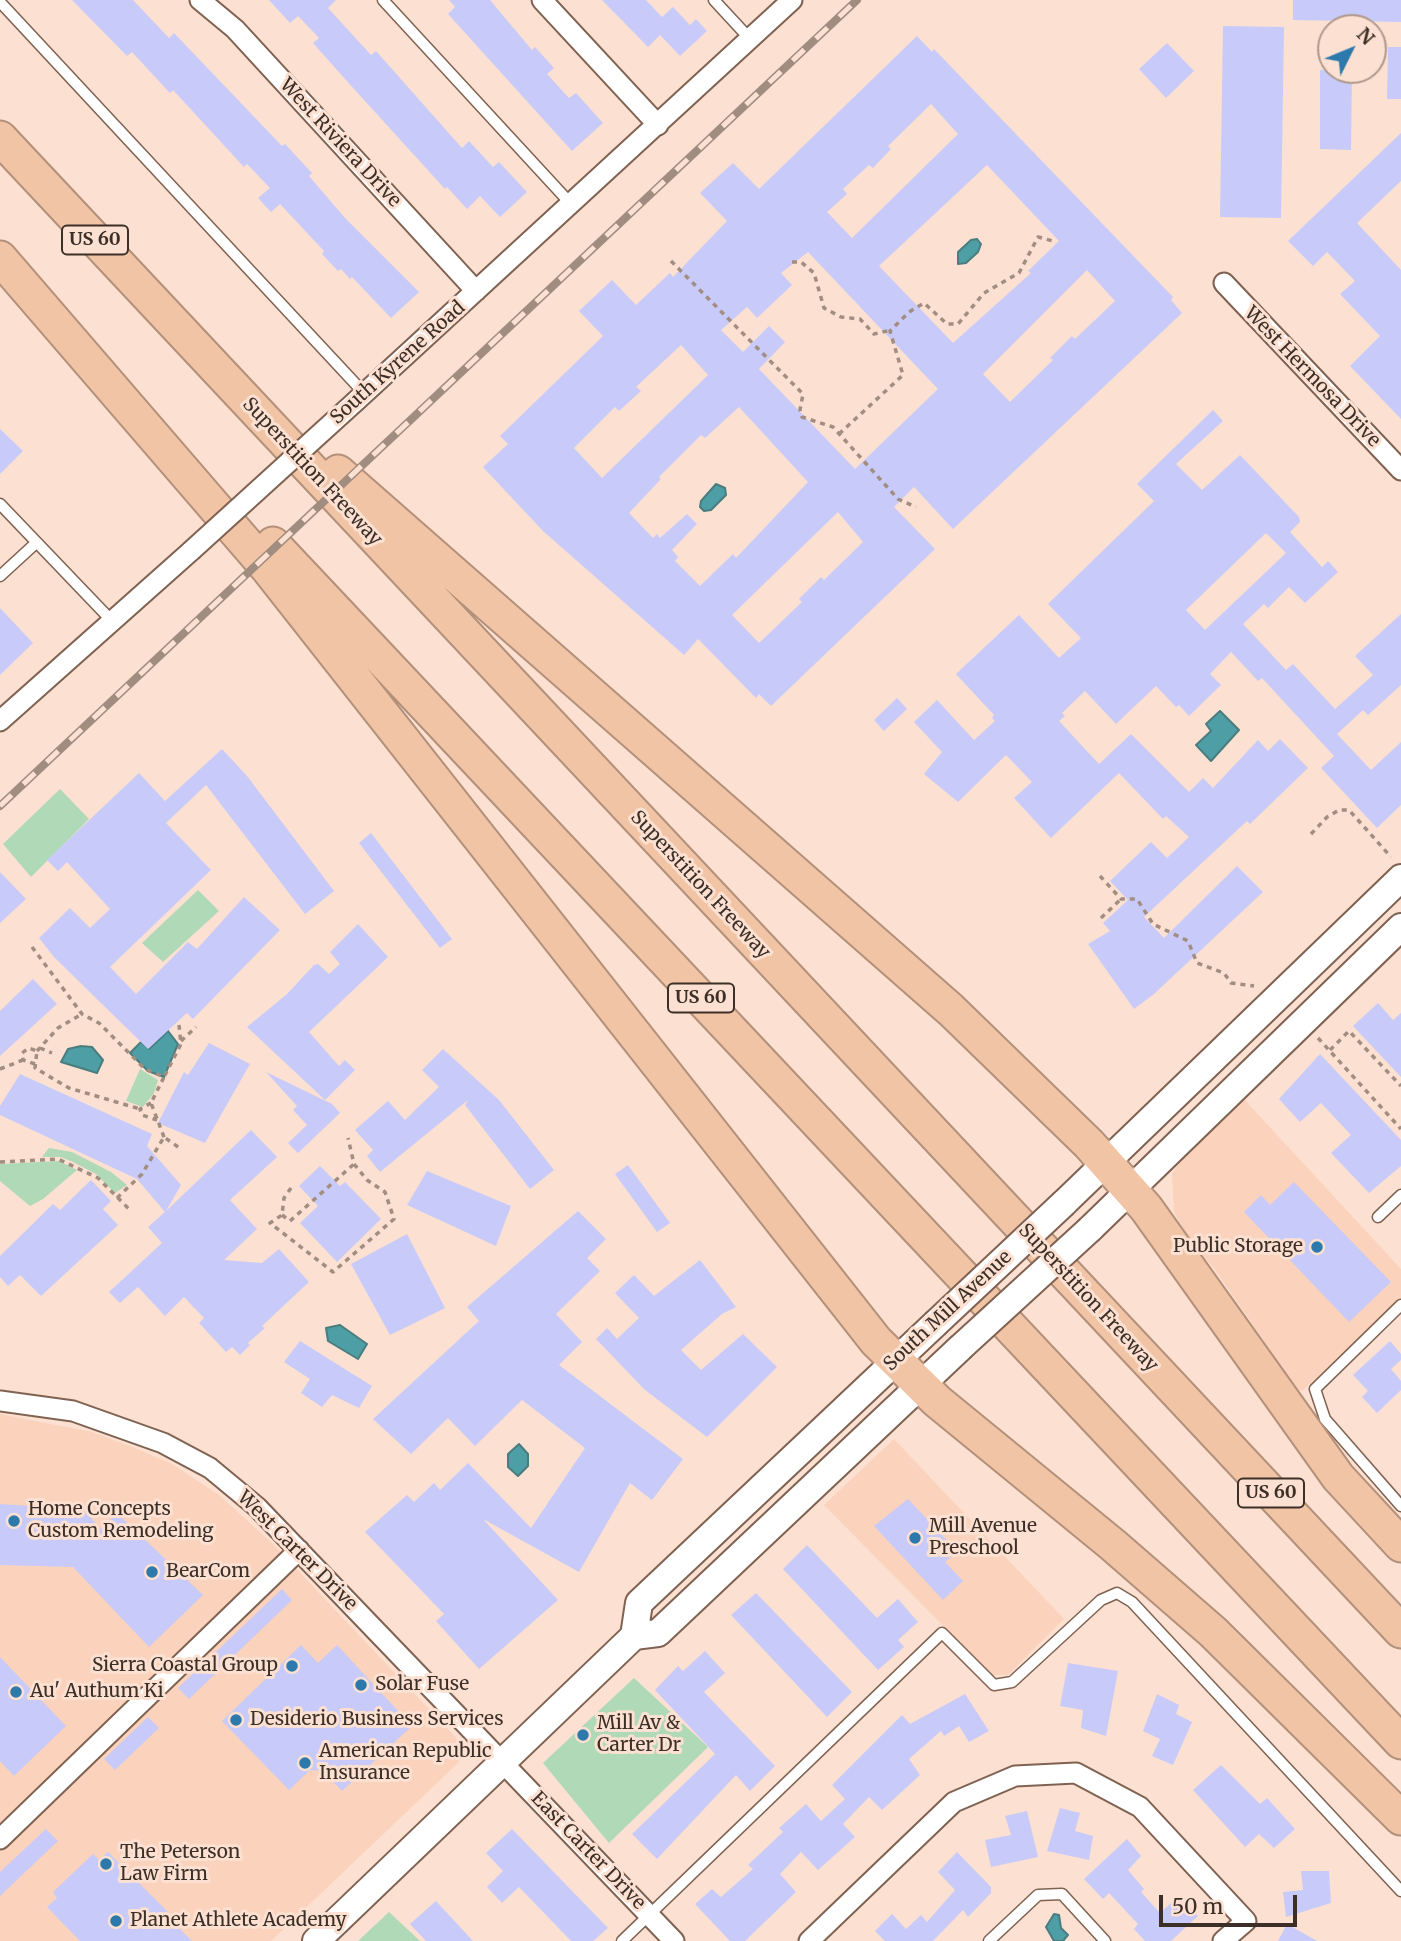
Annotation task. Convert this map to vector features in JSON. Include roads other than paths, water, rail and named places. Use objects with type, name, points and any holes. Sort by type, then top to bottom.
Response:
[{"type":"highway","name":"Superstition Freeway","points":[[0,138],[1401,1631]]},
{"type":"highway","points":[[0,256],[270,570],[719,1144],[896,1361],[920,1385],[1213,1632],[1401,1818]]},
{"type":"highway","name":"US 60","points":[[0,256],[1401,1742]]},
{"type":"highway","points":[[190,341],[951,1010],[1106,1163],[1130,1190],[1304,1433],[1338,1477],[1401,1545]]},
{"type":"main road","name":"South Mill Avenue","points":[[634,1636],[639,1603],[1106,1163],[1396,867]]},
{"type":"main road","name":"South Mill Avenue","points":[[316,1941],[634,1636],[658,1633],[920,1385],[1090,1229],[1401,927]]},
{"type":"street","name":"West Riviera Drive","points":[[200,0],[235,29],[476,291]]},
{"type":"street","points":[[542,0],[658,125]]},
{"type":"street","name":"South Kyrene Road","points":[[0,721],[191,551],[792,0]]},
{"type":"street","name":"West Hermosa Drive","points":[[1224,283],[1401,470]]},
{"type":"street","name":"West Carter Drive","points":[[3,1401],[73,1411],[163,1443],[219,1476],[257,1507],[502,1762]]},
{"type":"street","points":[[0,1839],[299,1550]]},
{"type":"street","name":"East Carter Drive","points":[[502,1762],[674,1941]]},
{"type":"street","points":[[809,1941],[954,1802],[1015,1776],[1076,1773],[1140,1807],[1246,1921],[1223,1941]]},
{"type":"lane","points":[[383,0],[571,204]]},
{"type":"lane","points":[[713,0],[750,39]]},
{"type":"lane","points":[[0,2],[360,397]]},
{"type":"lane","points":[[0,504],[112,621]]},
{"type":"lane","points":[[0,576],[36,543]]},
{"type":"lane","points":[[1378,1217],[1401,1195]]},
{"type":"lane","points":[[1401,1305],[1315,1388],[1325,1419],[1401,1506]]},
{"type":"lane","points":[[622,1941],[942,1633],[994,1685],[1012,1682],[1101,1600],[1117,1593],[1132,1602],[1401,1891]]},
{"type":"lane","points":[[989,1941],[1038,1895],[1062,1894],[1105,1941]]},
{"type":"water","points":[[977,239],[981,244],[978,252],[966,263],[958,264],[958,252],[971,240]]},
{"type":"water","points":[[716,484],[725,488],[726,495],[711,510],[704,511],[700,507],[701,501]]},
{"type":"water","points":[[1220,711],[1239,730],[1211,761],[1196,745],[1211,731],[1206,724]]},
{"type":"water","points":[[168,1031],[178,1044],[164,1077],[148,1071],[130,1053],[141,1042],[149,1049]]},
{"type":"water","points":[[92,1047],[103,1060],[97,1073],[61,1062],[68,1049]]},
{"type":"water","points":[[340,1325],[367,1344],[358,1359],[328,1341],[326,1328]]},
{"type":"water","points":[[519,1444],[528,1454],[528,1466],[518,1476],[508,1467],[508,1454]]},
{"type":"water","points":[[1054,1914],[1059,1915],[1061,1928],[1068,1935],[1063,1941],[1054,1941],[1046,1927]]},
{"type":"railway","points":[[0,806],[857,0]]},
{"type":"place","name":"Public Storage","points":[[1317,1247]]},
{"type":"place","name":"Home Concepts Custom Remodeling","points":[[14,1521]]},
{"type":"place","name":"Mill Avenue Preschool","points":[[915,1538]]},
{"type":"place","name":"BearCom","points":[[152,1572]]},
{"type":"place","name":"Sierra Coastal Group","points":[[292,1666]]},
{"type":"place","name":"Solar Fuse","points":[[361,1685]]},
{"type":"place","name":"Au' Authum Ki","points":[[16,1692]]},
{"type":"place","name":"Desiderio Business Services","points":[[236,1720]]},
{"type":"place","name":"Mill Av & Carter Dr","points":[[583,1735]]},
{"type":"place","name":"American Republic Insurance","points":[[305,1763]]},
{"type":"place","name":"The Peterson Law Firm","points":[[106,1864]]},
{"type":"place","name":"Planet Athlete Academy","points":[[116,1921]]}]
